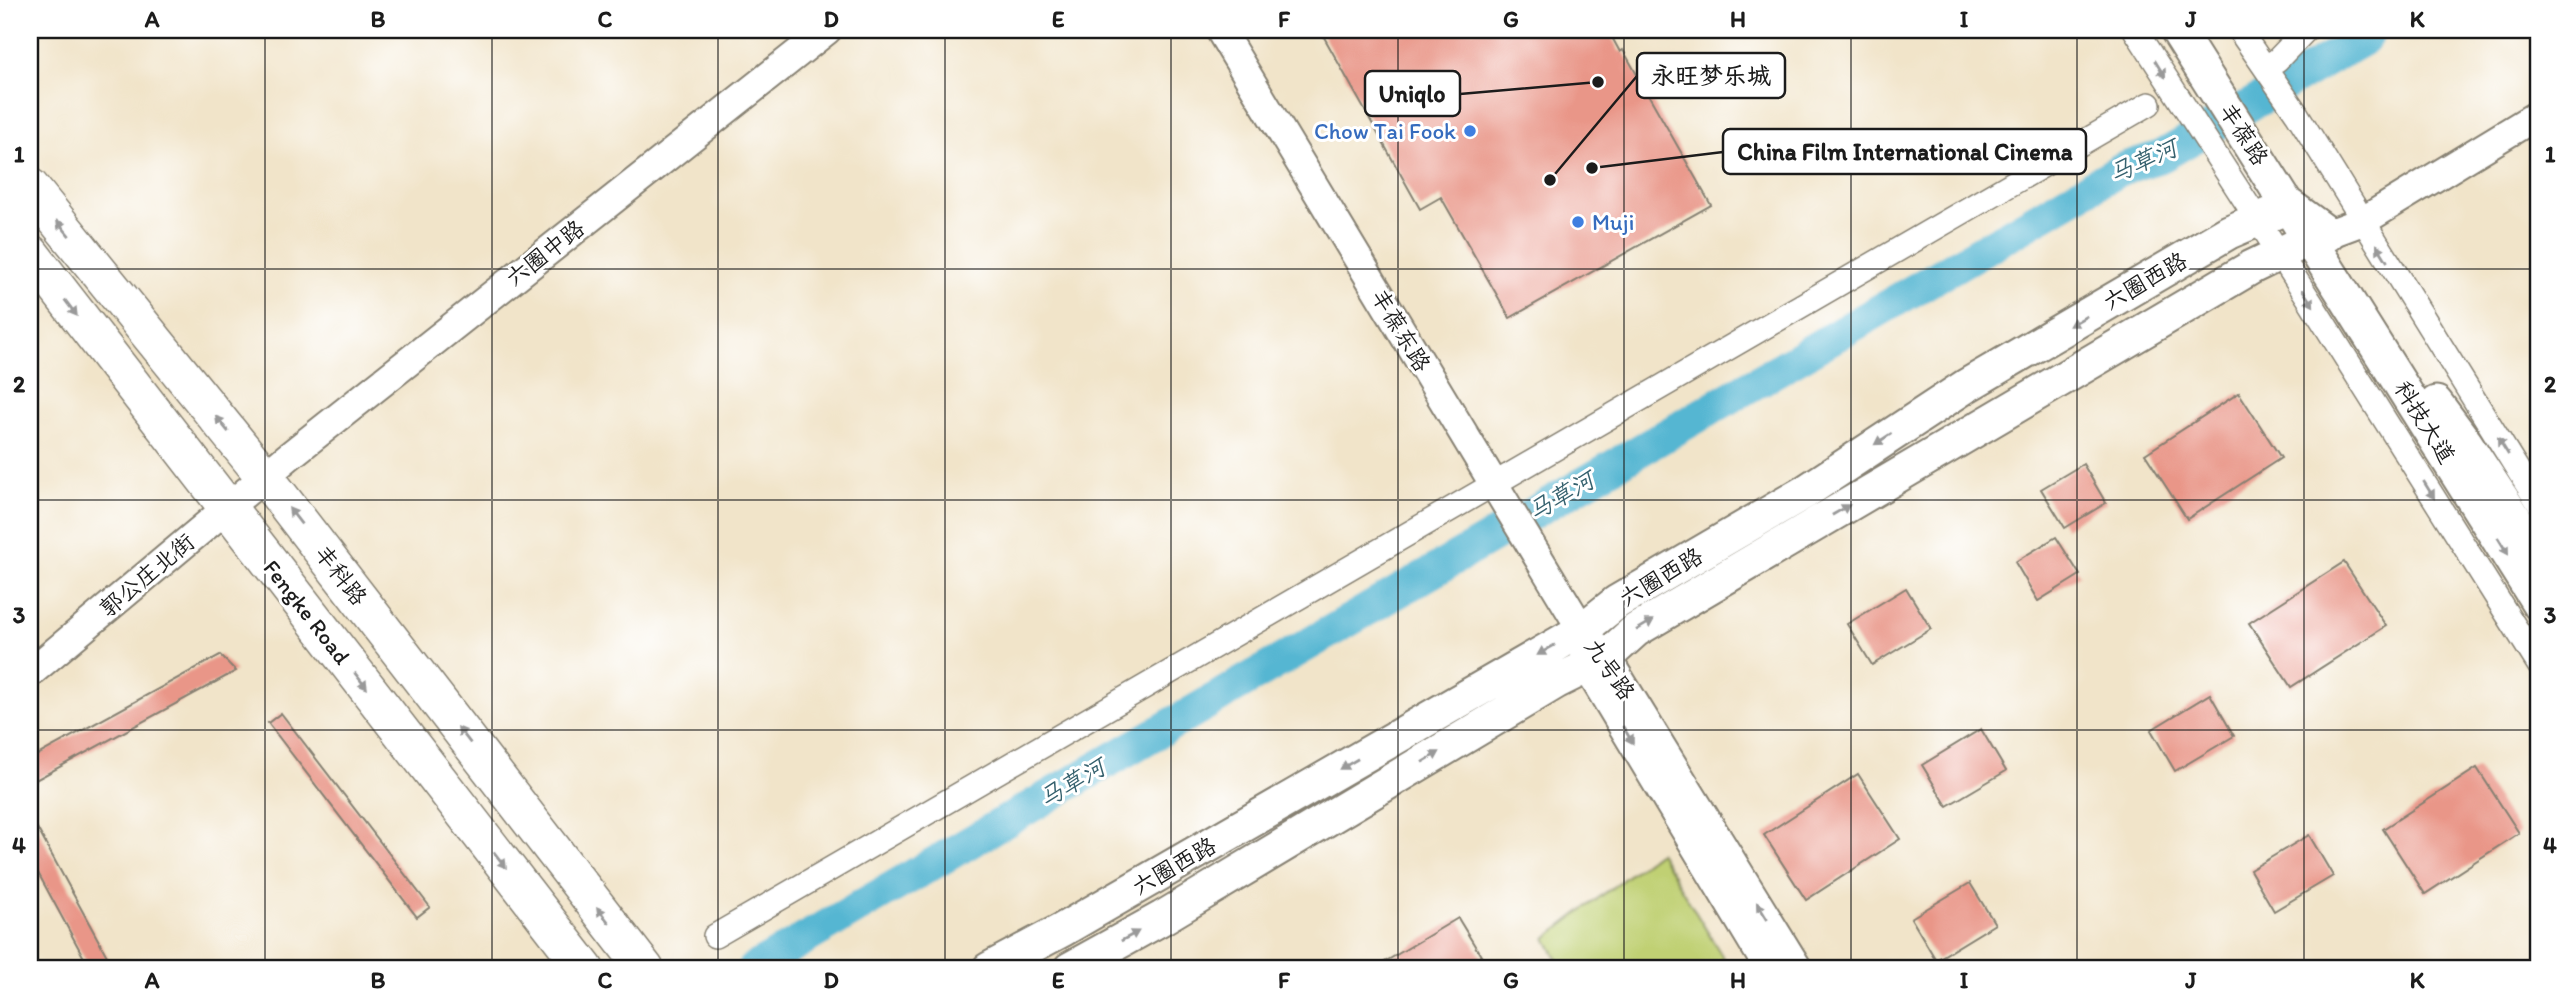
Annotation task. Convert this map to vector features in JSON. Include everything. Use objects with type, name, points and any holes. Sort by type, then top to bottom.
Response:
[{"type":"main road","name":"丰葆路","points":[[2177,30],[2223,82],[2319,237]]},
{"type":"main road","name":"丰葆路","points":[[2204,30],[2223,82]]},
{"type":"main road","name":"丰葆路","points":[[2257,134],[2290,206]]},
{"type":"main road","name":"丰科路","points":[[30,187],[265,477],[645,969]]},
{"type":"main road","name":"六圈西路","points":[[989,969],[1062,930],[1582,630],[1617,602],[1805,492],[1966,386],[2228,232],[2290,206]]},
{"type":"main road","points":[[2290,206],[2319,237]]},
{"type":"main road","name":"六圈西路","points":[[1070,969],[1162,918],[1556,682],[1596,662],[1636,630],[2252,267],[2319,237]]},
{"type":"main road","name":"科技大道","points":[[2319,237],[2423,387],[2465,442],[2539,555]]},
{"type":"main road","name":"科技大道","points":[[2319,237],[2539,604]]},
{"type":"main road","name":"Fengke Road","points":[[30,253],[585,969]]},
{"type":"street","name":"六圈中路","points":[[265,477],[827,30]]},
{"type":"street","name":"丰葆东路","points":[[1220,30],[1582,630]]},
{"type":"street","points":[[2135,30],[2539,665]]},
{"type":"street","points":[[2239,30],[2297,114],[2539,504]]},
{"type":"street","points":[[2265,68],[2277,60],[2306,30]]},
{"type":"street","points":[[715,936],[1497,489],[2149,104]]},
{"type":"street","name":"六圈西路","points":[[2319,237],[2363,221],[2539,114]]},
{"type":"street","name":"郭公庄北街","points":[[30,673],[265,477]]},
{"type":"street","name":"九号路","points":[[1582,630],[1596,662],[1769,969]]},
{"type":"street","name":"九号路","points":[[1596,662],[1798,969]]},
{"type":"green space","points":[[1659,852],[1730,969],[1563,969],[1546,938]]},
{"type":"building","points":[[1320,30],[1608,30],[1620,52],[1623,50],[1711,205],[1510,318],[1441,197],[1420,209]]},
{"type":"building","points":[[2239,393],[2281,458],[2187,519],[2145,454]]},
{"type":"building","points":[[2083,464],[2106,503],[2065,528],[2041,489]]},
{"type":"building","points":[[2056,537],[2080,575],[2038,601],[2015,562]]},
{"type":"building","points":[[2344,562],[2386,626],[2291,687],[2249,623]]},
{"type":"building","points":[[1906,588],[1931,629],[1872,665],[1847,624]]},
{"type":"building","points":[[220,655],[236,671],[30,783],[30,759]]},
{"type":"building","points":[[2210,694],[2234,736],[2175,771],[2151,730]]},
{"type":"building","points":[[281,713],[430,907],[417,917],[268,723]]},
{"type":"building","points":[[1981,729],[2006,771],[1947,806],[1922,765]]},
{"type":"building","points":[[2477,768],[2519,833],[2425,894],[2383,829]]},
{"type":"building","points":[[1858,774],[1900,839],[1806,900],[1764,835]]},
{"type":"building","points":[[30,815],[114,969],[90,969],[30,858]]},
{"type":"building","points":[[2309,835],[2333,876],[2274,911],[2250,870]]},
{"type":"building","points":[[1970,883],[1995,924],[1936,960],[1911,918]]},
{"type":"building","points":[[1458,918],[1489,969],[1373,969]]},
{"type":"waterway","name":"马草河","points":[[753,969],[2121,169],[2162,156],[2364,39],[2370,30]]},
{"type":"place","name":"Uniqlo","points":[[1598,82]]},
{"type":"place","name":"Chow Tai Fook","points":[[1470,131]]},
{"type":"place","name":"China Film International Cinema","points":[[1592,168]]},
{"type":"place","name":"永旺梦乐城","points":[[1550,180]]},
{"type":"place","name":"Muji","points":[[1578,222]]}]
